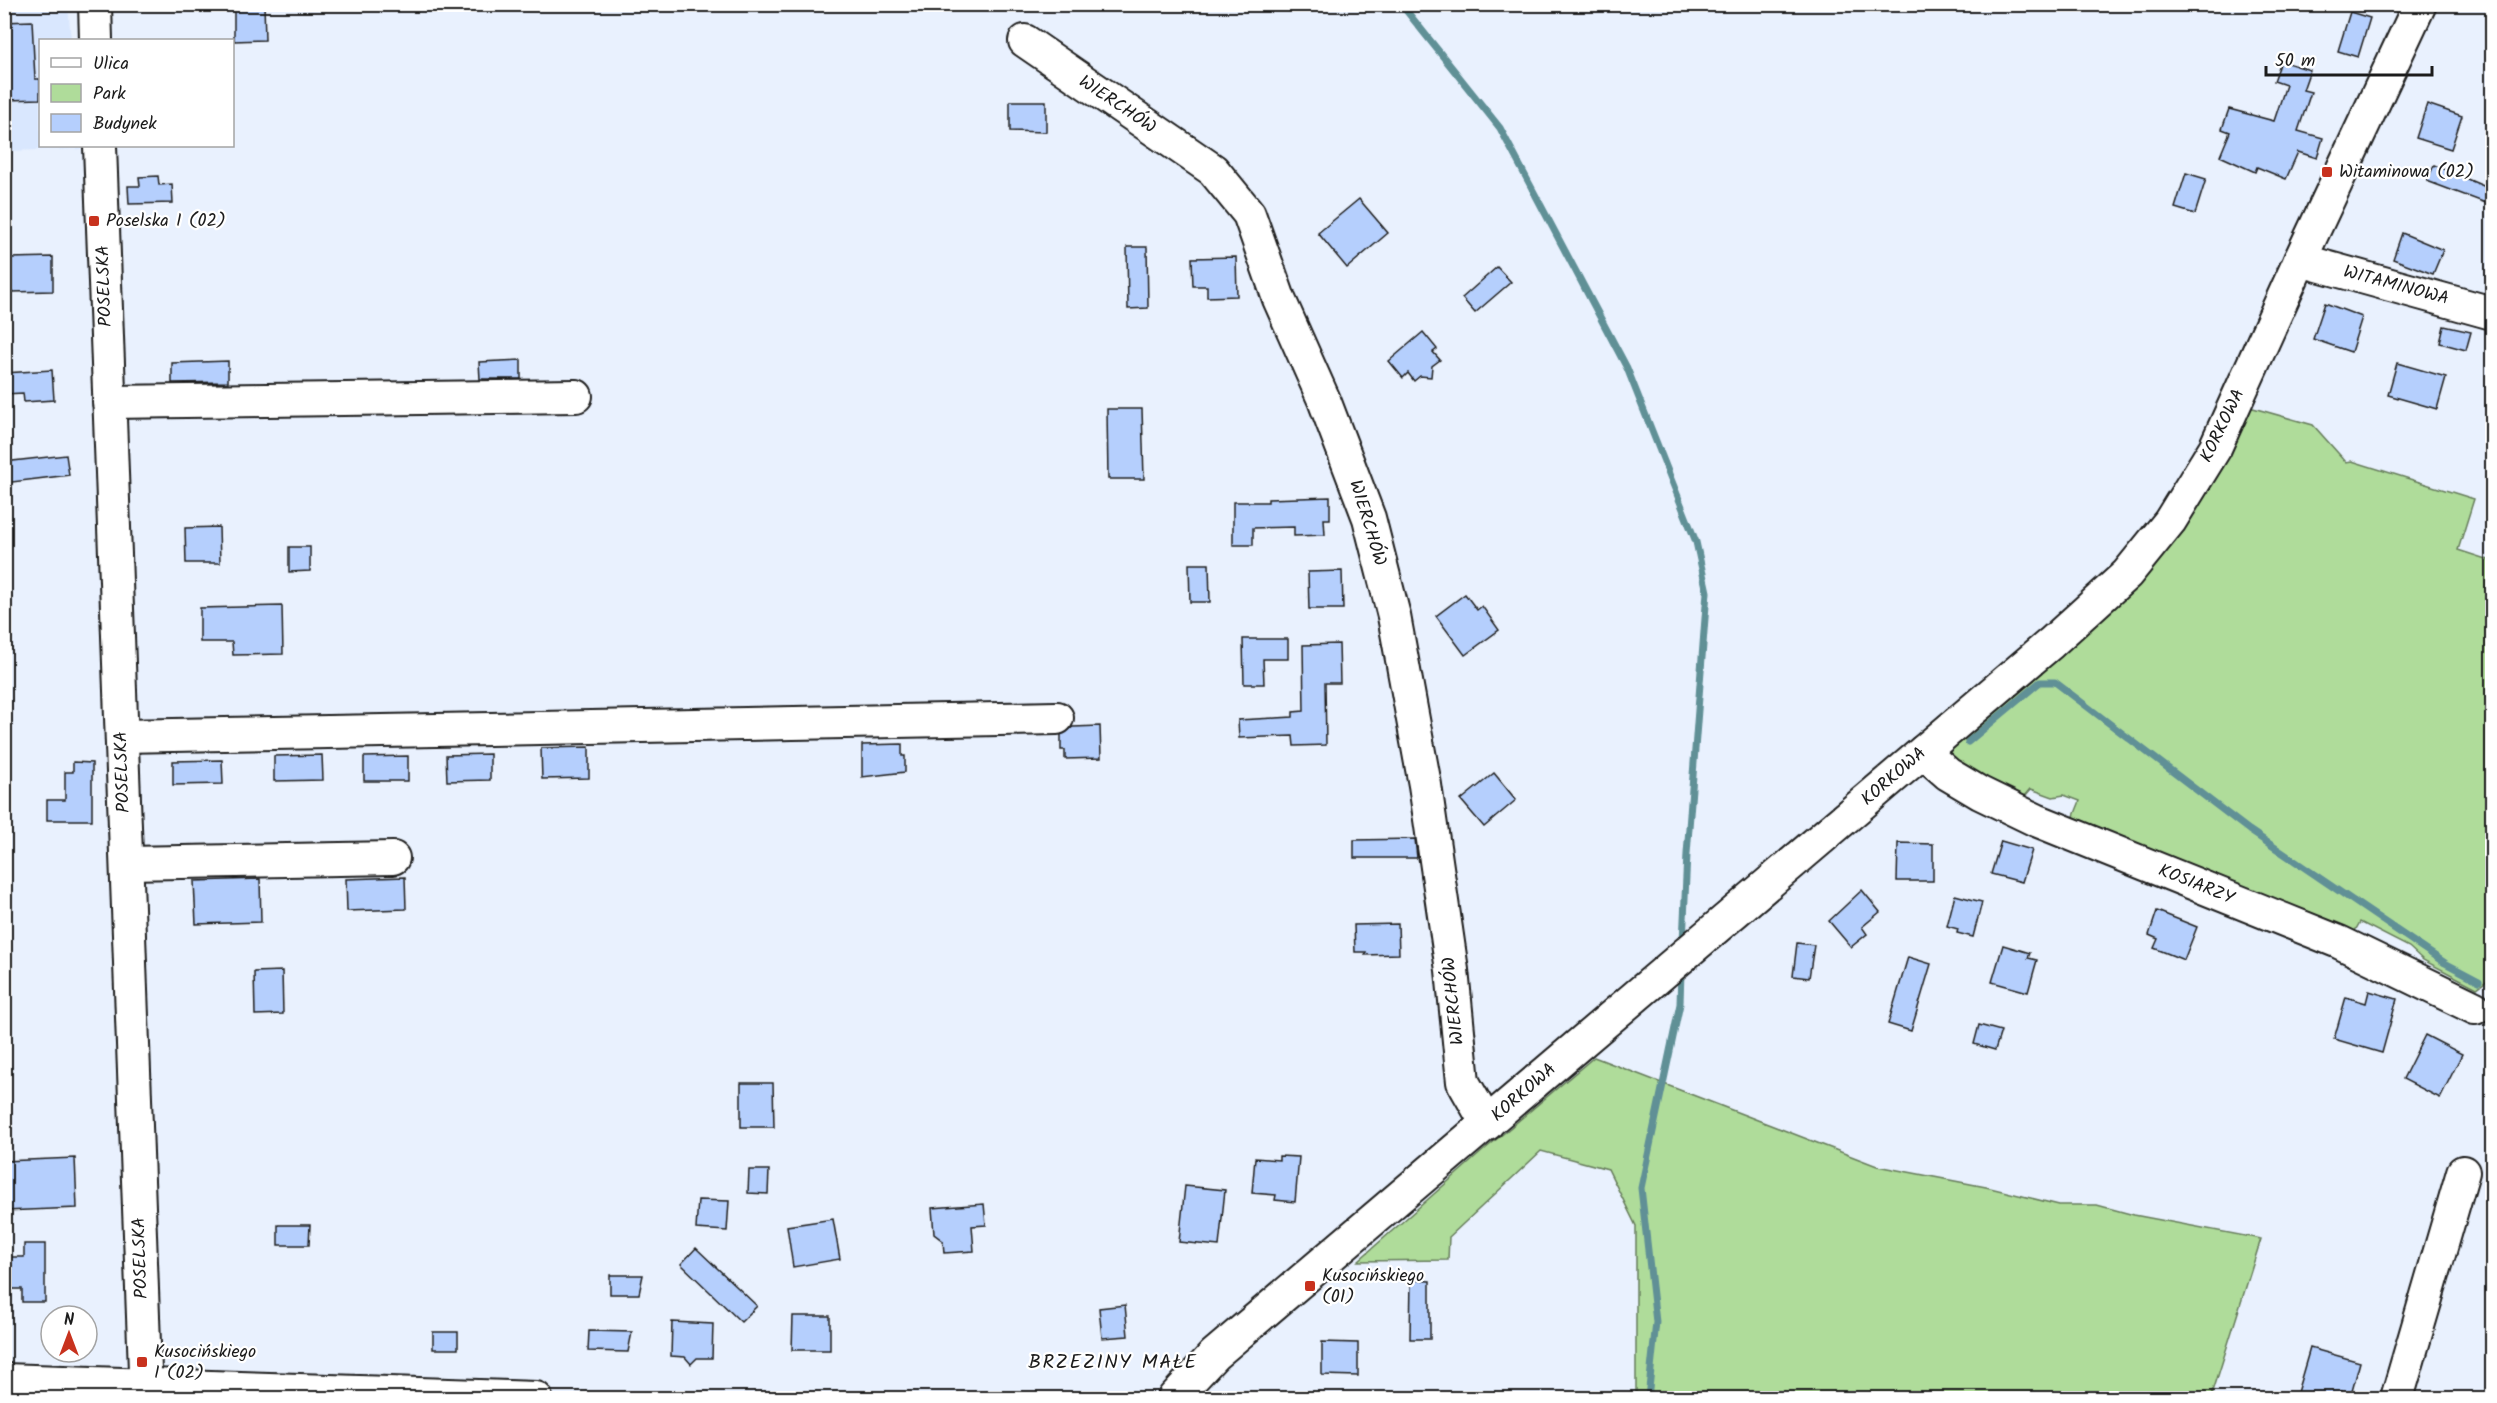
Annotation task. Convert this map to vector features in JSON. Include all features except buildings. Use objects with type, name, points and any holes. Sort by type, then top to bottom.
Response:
[{"type":"street","points":[[95,4],[96,39]]},
{"type":"street","name":"KORKOWA","points":[[1174,1398],[1214,1355],[1923,752],[2127,574],[2170,520],[2215,448],[2420,4]]},
{"type":"street","name":"WIERCHÓW","points":[[1025,41],[1213,170],[1249,214],[1279,299],[1324,400],[1369,518],[1394,616],[1425,785],[1452,970],[1463,1082],[1487,1124]]},
{"type":"street","name":"POSELSKA","points":[[100,147],[146,1392]]},
{"type":"street","name":"WITAMINOWA","points":[[2300,260],[2493,313]]},
{"type":"street","points":[[109,402],[576,396]]},
{"type":"street","points":[[122,736],[1057,718]]},
{"type":"street","name":"KOSIARZY","points":[[1923,752],[1948,774],[1980,793],[2036,820],[2339,942],[2475,1008]]},
{"type":"street","points":[[128,864],[393,858]]},
{"type":"street","points":[[2397,1398],[2463,1172]]},
{"type":"street","points":[[4,1380],[146,1392],[536,1398]]},
{"type":"shaded area","points":[[4,5],[68,5],[71,39],[39,39],[39,147],[80,147],[81,149],[5,151]]},
{"type":"green space","points":[[2246,406],[2313,425],[2346,462],[2352,461],[2474,499],[2458,550],[2492,561],[2492,988],[2488,980],[2477,988],[2423,960],[2409,947],[2360,922],[2350,940],[2070,826],[2080,801],[2064,795],[2053,797],[2031,789],[2025,796],[2015,798],[1942,751],[2046,662]]},
{"type":"green space","points":[[1594,1057],[1877,1166],[1986,1187],[2059,1205],[2097,1205],[2134,1215],[2261,1239],[2211,1398],[1636,1398],[1636,1226],[1608,1169],[1541,1151],[1449,1237],[1448,1260],[1358,1261]]},
{"type":"waterway","points":[[1401,4],[1500,128],[1627,368],[1696,542],[1707,592],[1687,854],[1683,942]]},
{"type":"waterway","points":[[1968,742],[2040,682],[2055,682],[2249,830],[2445,963],[2479,981]]},
{"type":"waterway","points":[[1648,1398],[1656,1322],[1641,1188],[1680,1004],[1681,971]]},
{"type":"place","name":"Witaminowa (02)","points":[[2327,172]]},
{"type":"place","name":"Poselska I (02)","points":[[94,221]]},
{"type":"place","name":"Kusocińskiego (01)","points":[[1310,1286]]},
{"type":"place","name":"Kusocińskiego I (02)","points":[[142,1362]]},
{"type":"district","name":"BRZEZINY MAŁE","points":[[1113,1363]]}]
